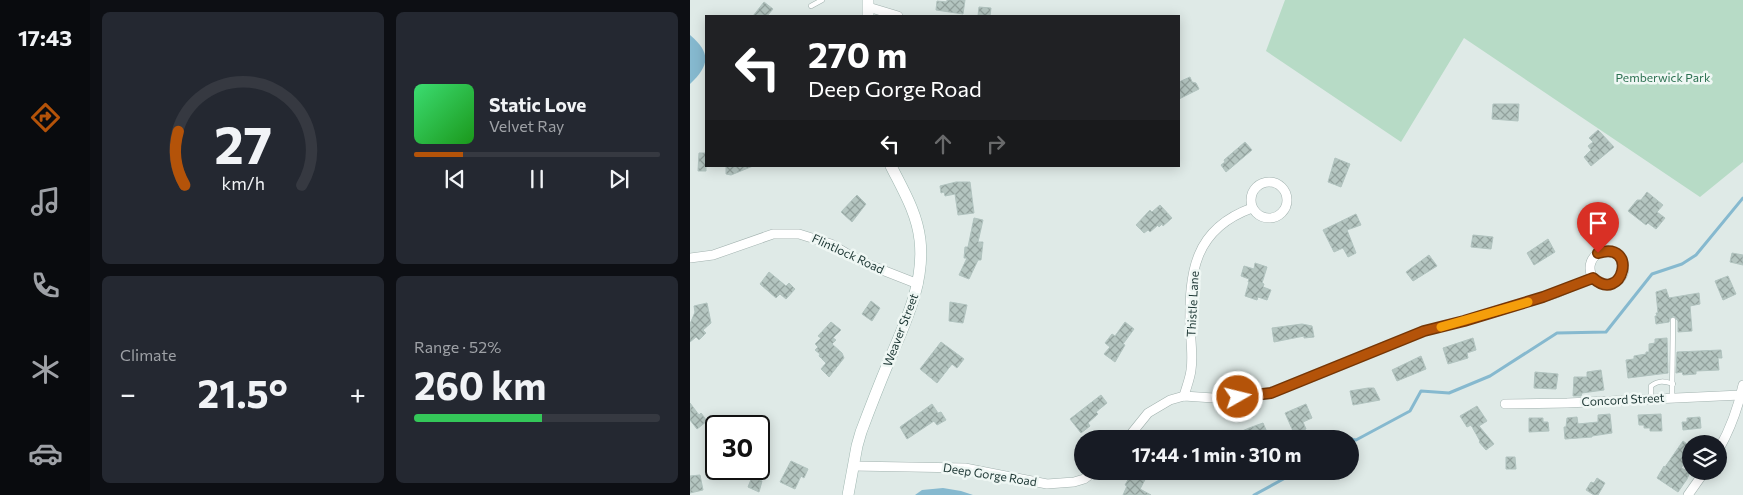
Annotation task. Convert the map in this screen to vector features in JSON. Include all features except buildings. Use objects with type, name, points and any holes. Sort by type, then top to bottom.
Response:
[{"type":"street","points":[[868,8],[884,10],[896,15]]},
{"type":"street","name":"Weaver Street","points":[[848,495],[861,432],[902,331],[918,284],[920,241],[910,204],[892,167]]},
{"type":"street","points":[[1269,182],[1277,184],[1286,194],[1285,208],[1277,216],[1264,218],[1258,216],[1252,208],[1250,199],[1253,191],[1261,184],[1269,182]]},
{"type":"street","name":"Thistle Lane","points":[[1184,396],[1192,370],[1190,314],[1191,280],[1194,265],[1207,240],[1218,227],[1238,214],[1252,208]]},
{"type":"street","name":"Flintlock Road","points":[[690,258],[714,255],[774,234],[799,234],[830,244],[872,266],[918,284]]},
{"type":"street","points":[[1134,430],[1148,413],[1170,400],[1184,396],[1228,399],[1271,393],[1424,331],[1464,321],[1548,295],[1593,278]]},
{"type":"street","points":[[1726,435],[1732,424],[1743,385]]},
{"type":"street","name":"Concord Street","points":[[1506,404],[1741,395]]},
{"type":"street","name":"Deep Gorge Road","points":[[853,466],[965,468],[1046,484],[1081,480]]},
{"type":"street","points":[[1688,495],[1699,480]]},
{"type":"lane","points":[[811,6],[822,0]]},
{"type":"lane","points":[[1672,398],[1673,320]]},
{"type":"lane","points":[[1651,399],[1651,386],[1663,381],[1672,384]]},
{"type":"green space","name":"Pemberwick Park","points":[[1285,0],[1743,0],[1743,162],[1700,197],[1464,38],[1401,142],[1266,51]]},
{"type":"water","points":[[690,35],[702,48],[705,53],[705,59],[701,71],[690,84]]},
{"type":"water","points":[[943,488],[973,495],[915,495],[922,490]]},
{"type":"waterway","points":[[1359,438],[1410,411],[1421,391],[1449,393],[1490,376],[1557,333],[1606,332],[1652,274],[1682,264],[1696,255],[1743,198]]},
{"type":"waterway","points":[[1254,495],[1282,480]]},
{"type":"slow traffic","points":[[1441,327],[1528,302]]},
{"type":"route","points":[[1238,397],[1271,393],[1424,331],[1543,297],[1593,278],[1602,284],[1616,282],[1623,273],[1621,259],[1612,252],[1598,253]]}]
